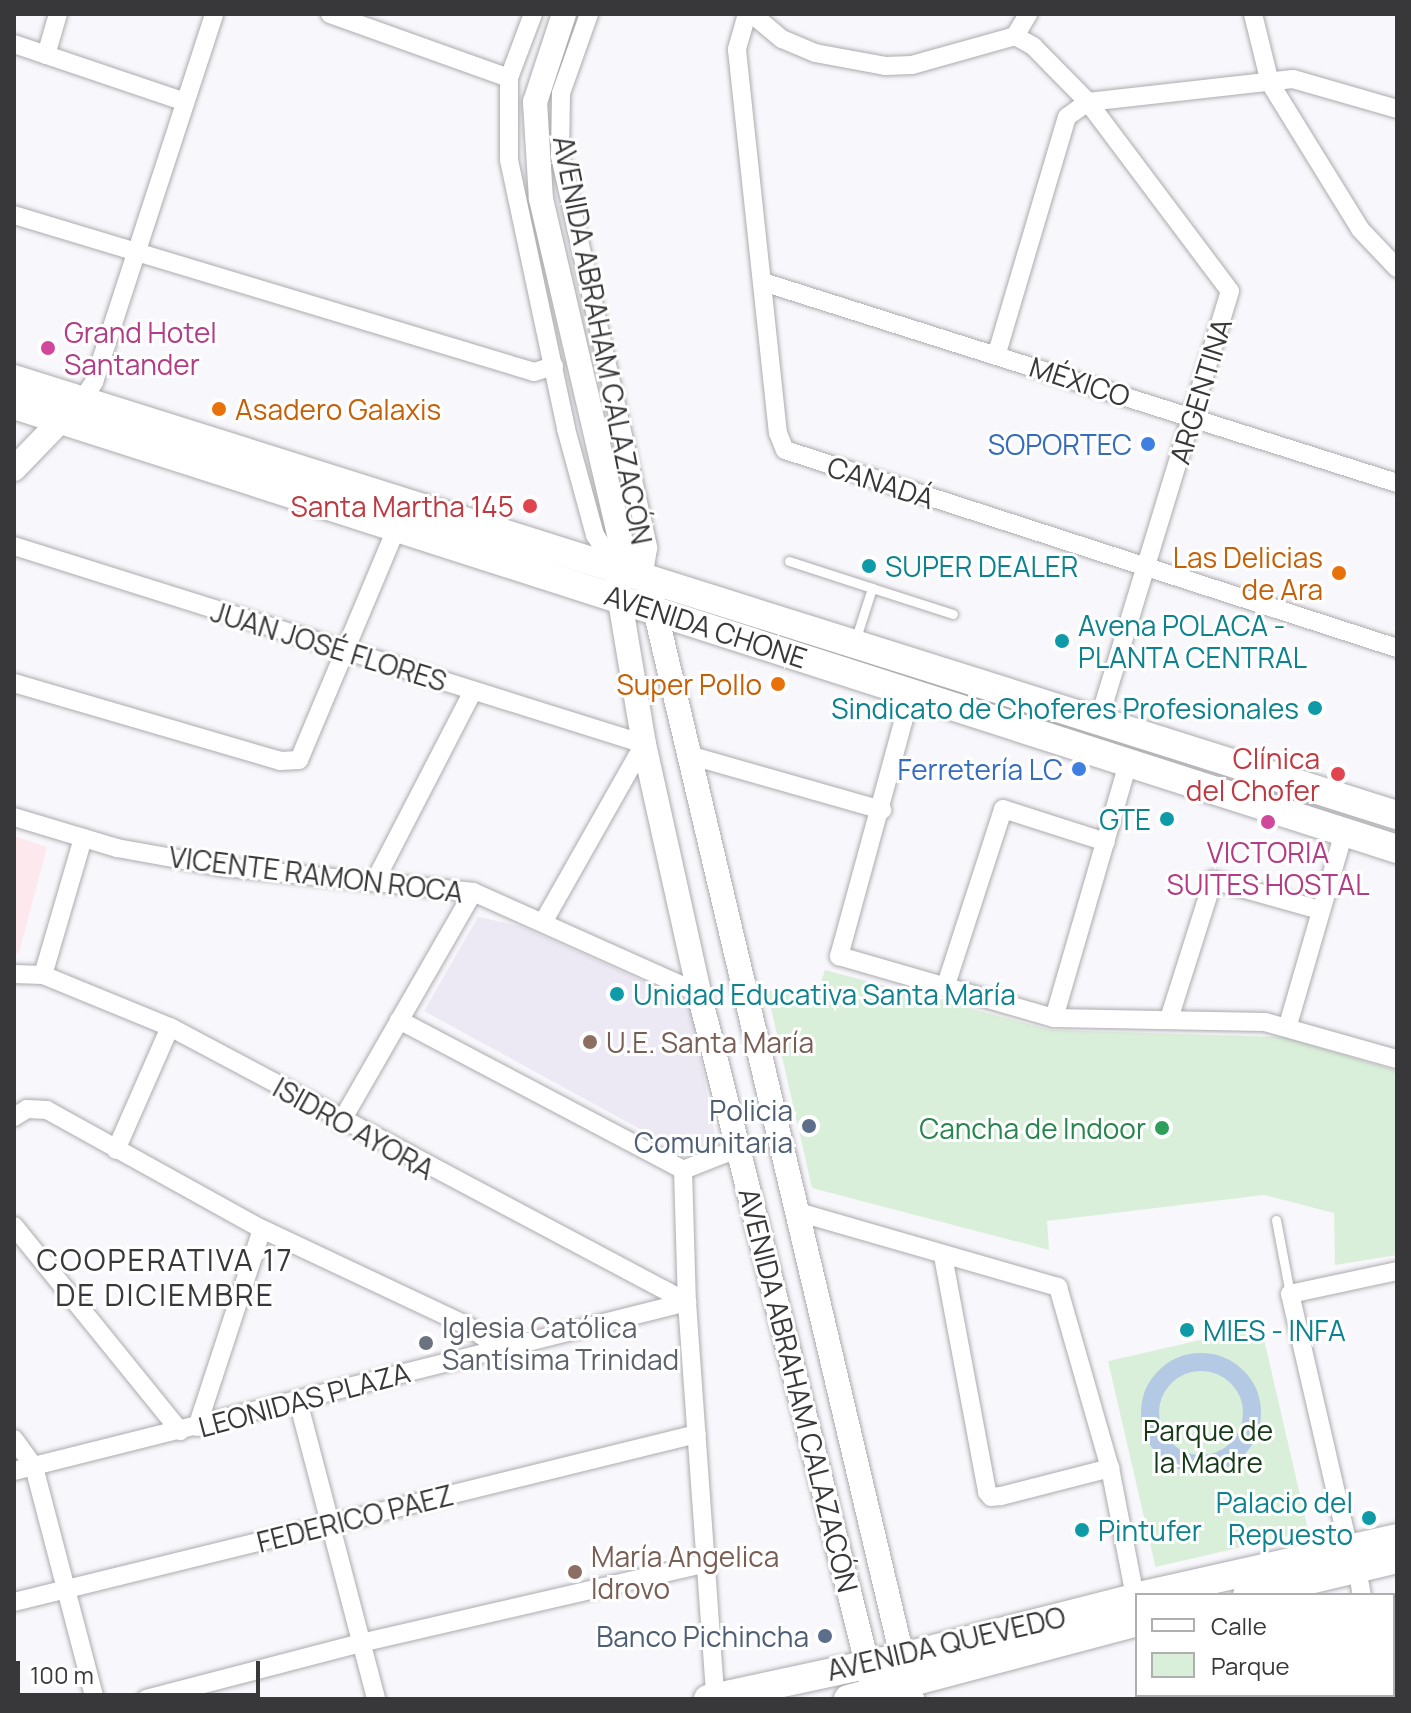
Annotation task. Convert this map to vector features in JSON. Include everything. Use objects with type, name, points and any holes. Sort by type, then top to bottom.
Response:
[{"type":"main road","name":"AVENIDA ABRAHAM CALAZACÓN","points":[[564,14],[535,102],[536,161],[618,553],[619,598],[644,744],[699,993],[867,1664],[866,1697]]},
{"type":"main road","name":"AVENIDA CHONE","points":[[14,379],[618,553],[644,574],[1397,815]]},
{"type":"main road","points":[[14,469],[82,400]]},
{"type":"main road","name":"AVENIDA CHONE","points":[[14,405],[1397,849]]},
{"type":"main road","name":"AVENIDA ABRAHAM CALAZACÓN","points":[[644,574],[911,1692]]},
{"type":"main road","name":"AVENIDA QUEVEDO","points":[[1206,1593],[1356,1571],[1397,1538]]},
{"type":"main road","name":"AVENIDA QUEVEDO","points":[[1256,1593],[1397,1559]]},
{"type":"main road","name":"AVENIDA QUEVEDO","points":[[711,1698],[1135,1604]]},
{"type":"main road","name":"AVENIDA QUEVEDO","points":[[866,1697],[911,1692],[1135,1604]]},
{"type":"street","points":[[46,55],[58,14]]},
{"type":"street","points":[[82,400],[94,382],[214,14]]},
{"type":"street","points":[[330,14],[354,18],[509,78]]},
{"type":"street","name":"AVENIDA ABRAHAM CALAZACÓN","points":[[533,14],[509,78],[509,160],[595,535],[618,553]]},
{"type":"street","name":"AVENIDA ABRAHAM CALAZACÓN","points":[[589,14],[561,93],[560,156],[648,548],[644,574]]},
{"type":"street","points":[[750,14],[782,39],[815,53],[885,66],[912,65],[1015,36],[1028,14]]},
{"type":"street","name":"CANADÁ","points":[[750,14],[737,50],[778,433],[785,450],[1397,648]]},
{"type":"street","points":[[1253,14],[1270,83],[1360,229],[1397,268]]},
{"type":"street","name":"ARGENTINA","points":[[1015,36],[1033,46],[1088,102],[1230,291],[1194,419],[1143,567],[1099,720]]},
{"type":"street","points":[[14,44],[185,102]]},
{"type":"street","points":[[997,353],[1067,117],[1088,102],[1293,79],[1397,109]]},
{"type":"street","points":[[14,215],[534,372],[554,366]]},
{"type":"street","name":"MÉXICO","points":[[763,282],[997,353],[1397,483]]},
{"type":"street","points":[[14,683],[280,761],[299,760],[397,527]]},
{"type":"street","name":"JUAN JOSÉ FLORES","points":[[14,546],[644,744]]},
{"type":"street","points":[[376,879],[473,691]]},
{"type":"street","points":[[911,693],[882,810],[839,956],[1054,1018],[1169,1019],[1288,1025],[1394,1057],[1397,1037]]},
{"type":"street","points":[[544,921],[644,744]]},
{"type":"street","points":[[689,755],[882,810]]},
{"type":"street","points":[[1054,1018],[1128,764]]},
{"type":"street","points":[[945,988],[1003,809],[1106,842]]},
{"type":"street","name":"VICENTE RAMON ROCA","points":[[14,817],[83,838],[298,877],[376,879],[473,892],[544,921],[699,993]]},
{"type":"street","points":[[1288,1025],[1344,832]]},
{"type":"street","points":[[43,975],[83,838]]},
{"type":"street","points":[[1169,1019],[1213,880],[1320,910]]},
{"type":"street","points":[[341,1122],[473,892]]},
{"type":"street","name":"ISIDRO AYORA","points":[[14,974],[43,975],[170,1027],[341,1122],[687,1302]]},
{"type":"street","points":[[399,1020],[683,1170],[737,1149]]},
{"type":"street","points":[[116,1150],[170,1027]]},
{"type":"street","points":[[14,1117],[27,1109],[47,1110],[262,1229],[466,1325],[500,1348]]},
{"type":"street","points":[[683,1170],[687,1302],[711,1698]]},
{"type":"street","points":[[798,1212],[1058,1287],[1110,1468],[1136,1593]]},
{"type":"street","points":[[14,1226],[189,1429],[262,1229]]},
{"type":"street","points":[[943,1256],[987,1492],[991,1497],[1001,1496],[1110,1468]]},
{"type":"street","points":[[1356,1571],[1290,1294],[1397,1271]]},
{"type":"street","name":"LEONIDAS PLAZA","points":[[14,1471],[687,1302]]},
{"type":"street","points":[[298,1401],[376,1699]]},
{"type":"street","name":"FEDERICO PAEZ","points":[[14,1602],[697,1434]]},
{"type":"street","points":[[14,1439],[34,1467],[69,1589],[95,1699]]},
{"type":"street","points":[[146,1699],[361,1643],[704,1564]]},
{"type":"lane","points":[[789,561],[953,614]]},
{"type":"lane","points":[[855,641],[872,588]]},
{"type":"lane","points":[[1276,1220],[1290,1294]]},
{"type":"shaded area","points":[[14,836],[47,847],[19,953],[14,954]]},
{"type":"shaded area","name":"U.E. Santa María","points":[[478,917],[520,926],[690,1002],[716,1142],[684,1153],[424,1011]]},
{"type":"green space","points":[[825,970],[1051,1030],[1284,1037],[1397,1071],[1397,1255],[1335,1265],[1334,1213],[1264,1195],[1047,1221],[1049,1250],[812,1188],[767,991],[818,990]]},
{"type":"green space","name":"Parque de la Madre","points":[[1261,1326],[1308,1532],[1155,1567],[1108,1361]]},
{"type":"waterway","points":[[1201,1362],[1230,1370],[1244,1384],[1252,1413],[1244,1442],[1230,1456],[1201,1464],[1172,1456],[1158,1442],[1150,1413],[1158,1384],[1172,1370],[1201,1362]]},
{"type":"place","name":"Grand Hotel Santander","points":[[48,348]]},
{"type":"place","name":"Asadero Galaxis","points":[[219,409]]},
{"type":"place","name":"SOPORTEC","points":[[1148,444]]},
{"type":"place","name":"Santa Martha 145","points":[[530,506]]},
{"type":"place","name":"SUPER DEALER","points":[[869,566]]},
{"type":"place","name":"Las Delicias de Ara","points":[[1339,573]]},
{"type":"place","name":"Avena POLACA - PLANTA CENTRAL","points":[[1062,641]]},
{"type":"place","name":"Super Pollo","points":[[778,684]]},
{"type":"place","name":"Sindicato de Choferes Profesionales","points":[[1315,708]]},
{"type":"place","name":"Ferretería LC","points":[[1079,769]]},
{"type":"place","name":"Clínica del Chofer","points":[[1338,774]]},
{"type":"place","name":"GTE","points":[[1167,819]]},
{"type":"place","name":"VICTORIA SUITES HOSTAL","points":[[1268,822]]},
{"type":"place","name":"Unidad Educativa Santa María","points":[[617,994]]},
{"type":"place","name":"U.E. Santa María","points":[[590,1042]]},
{"type":"place","name":"Policia Comunitaria","points":[[809,1126]]},
{"type":"place","name":"Cancha de Indoor","points":[[1162,1128]]},
{"type":"place","name":"MIES - INFA","points":[[1187,1330]]},
{"type":"place","name":"Iglesia Católica Santísima Trinidad","points":[[426,1343]]},
{"type":"place","name":"Palacio del Repuesto","points":[[1369,1518]]},
{"type":"place","name":"Pintufer","points":[[1082,1530]]},
{"type":"place","name":"María Angelica Idrovo","points":[[575,1572]]},
{"type":"place","name":"Banco Pichincha","points":[[825,1636]]},
{"type":"district","name":"COOPERATIVA 17 DE DICIEMBRE","points":[[165,1277]]}]
